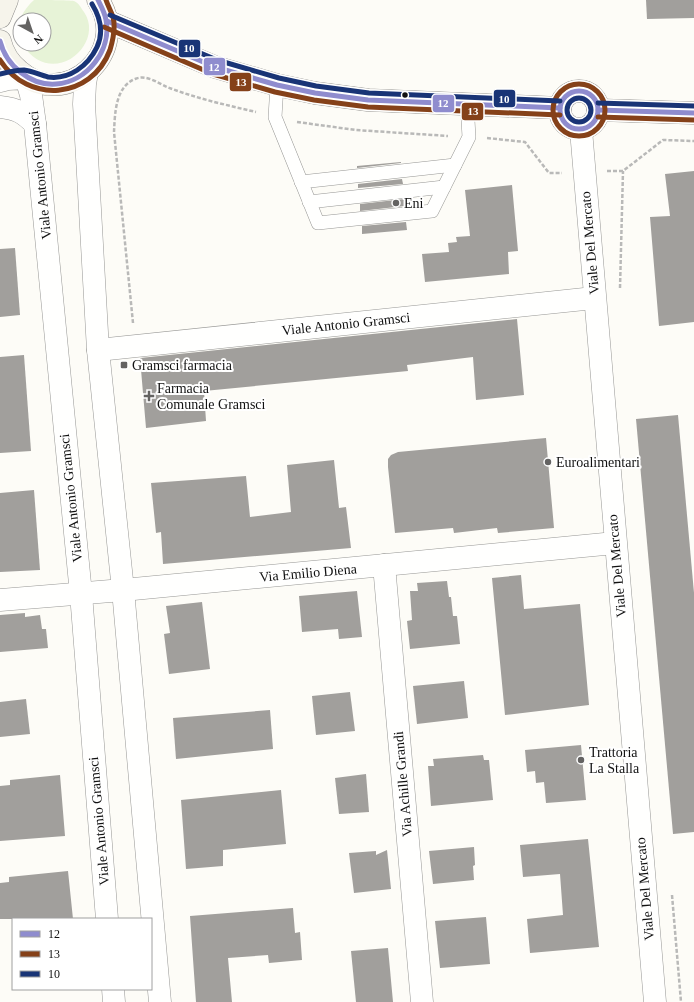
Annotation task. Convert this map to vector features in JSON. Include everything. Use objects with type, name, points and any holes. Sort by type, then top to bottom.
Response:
[{"type":"main road","points":[[0,41],[2,50],[11,64],[26,78],[39,83],[55,84],[72,81],[87,72],[96,64],[102,55],[107,40],[108,25],[104,10],[98,0]]},
{"type":"main road","points":[[107,21],[215,67],[277,85],[314,93],[368,100],[560,108]]},
{"type":"main road","points":[[583,91],[594,98],[598,110],[594,123],[590,127],[581,130],[568,126],[563,121],[560,114],[560,108],[566,96],[571,93],[583,91]]},
{"type":"main road","points":[[598,110],[694,113]]},
{"type":"street","points":[[87,72],[84,104],[98,350],[123,590],[160,1002]]},
{"type":"street","points":[[0,81],[26,78]]},
{"type":"street","name":"Viale Antonio Gramsci","points":[[26,78],[31,95],[35,124],[80,594],[107,918]]},
{"type":"street","points":[[0,107],[15,109],[26,115],[35,124]]},
{"type":"street","name":"Viale Del Mercato","points":[[581,130],[594,298],[655,1002]]},
{"type":"street","name":"Viale Antonio Gramsci","points":[[98,350],[594,298]]},
{"type":"street","name":"Via Emilio Diena","points":[[0,600],[80,594],[615,544]]},
{"type":"street","name":"Via Achille Grandi","points":[[384,565],[422,1002]]},
{"type":"street","points":[[113,990],[114,1002]]},
{"type":"lane","points":[[277,85],[275,117],[318,223],[432,211],[469,137],[467,104]]},
{"type":"lane","points":[[301,182],[455,164]]},
{"type":"lane","points":[[309,202],[444,187]]},
{"type":"path","points":[[135,346],[114,132],[115,111],[122,88],[136,78],[150,79],[168,87],[232,107],[298,123],[356,130],[525,142],[549,174],[623,171],[663,140],[694,141]]},
{"type":"green space","points":[[34,0],[74,1],[79,4],[89,24],[88,37],[82,49],[72,58],[61,63],[47,63],[34,57],[29,52],[52,52],[52,12],[24,12],[27,8]]},
{"type":"building","points":[[646,0],[694,0],[694,18],[647,19]]},
{"type":"building","points":[[401,163],[357,168],[357,166]]},
{"type":"building","points":[[694,171],[694,322],[659,326],[650,217],[670,216],[665,174]]},
{"type":"building","points":[[402,179],[403,184],[358,188],[358,184]]},
{"type":"building","points":[[512,185],[518,251],[508,252],[509,274],[425,282],[422,254],[449,252],[448,243],[457,242],[456,237],[470,236],[465,190]]},
{"type":"building","points":[[404,199],[405,206],[360,211],[360,204]]},
{"type":"building","points":[[406,222],[407,230],[362,234],[362,226]]},
{"type":"building","points":[[15,248],[20,315],[0,317],[0,249]]},
{"type":"building","points":[[517,319],[524,395],[476,400],[473,357],[407,365],[408,371],[204,391],[206,421],[146,428],[140,358]]},
{"type":"building","points":[[24,355],[31,451],[0,453],[0,357]]},
{"type":"building","points":[[678,415],[694,593],[694,832],[673,834],[636,419]]},
{"type":"building","points":[[546,438],[554,528],[498,533],[497,528],[454,533],[453,528],[395,533],[388,467],[388,459],[391,455],[398,452]]},
{"type":"building","points":[[334,460],[339,508],[346,507],[351,548],[163,564],[161,532],[156,533],[151,483],[246,476],[250,517],[291,512],[287,465]]},
{"type":"building","points":[[34,490],[40,570],[0,572],[0,493]]},
{"type":"building","points":[[521,575],[524,609],[580,604],[589,705],[505,715],[492,578]]},
{"type":"building","points":[[447,581],[449,597],[451,597],[453,616],[457,616],[460,644],[410,649],[407,621],[412,620],[410,591],[418,591],[417,583]]},
{"type":"building","points":[[357,591],[362,637],[339,639],[338,629],[302,632],[299,596]]},
{"type":"building","points":[[202,602],[210,669],[169,674],[164,634],[170,633],[166,606]]},
{"type":"building","points":[[25,613],[25,617],[40,615],[42,629],[46,629],[48,648],[0,652],[0,615]]},
{"type":"building","points":[[464,681],[468,718],[417,724],[413,686]]},
{"type":"building","points":[[350,692],[355,731],[316,735],[312,696]]},
{"type":"building","points":[[26,699],[30,734],[0,737],[0,702]]},
{"type":"building","points":[[270,710],[273,749],[176,759],[173,718]]},
{"type":"building","points":[[581,745],[586,800],[546,803],[544,782],[536,783],[535,771],[527,772],[525,750]]},
{"type":"building","points":[[483,755],[484,760],[489,760],[493,800],[431,806],[428,766],[434,766],[433,759]]},
{"type":"building","points":[[366,774],[369,812],[339,814],[335,778]]},
{"type":"building","points":[[60,775],[65,836],[0,841],[0,786],[10,785],[10,780]]},
{"type":"building","points":[[281,790],[286,844],[223,850],[223,866],[186,869],[181,800]]},
{"type":"building","points":[[588,839],[599,947],[530,953],[527,919],[563,915],[560,874],[523,877],[520,845]]},
{"type":"building","points":[[474,847],[474,880],[433,884],[429,851]]},
{"type":"building","points":[[387,850],[391,889],[354,893],[349,853],[376,851],[376,855]]},
{"type":"building","points":[[68,871],[73,918],[0,919],[0,883],[9,882],[9,877]]},
{"type":"building","points":[[293,908],[295,933],[300,932],[302,960],[269,963],[268,955],[228,958],[232,1002],[196,1002],[190,916]]},
{"type":"building","points":[[486,917],[490,964],[440,968],[435,921]]},
{"type":"building","points":[[388,948],[393,1002],[356,1002],[351,951]]},
{"type":"transit line","name":"12","points":[[0,41],[3,50],[14,66],[28,78],[46,84],[67,82],[87,71],[101,53],[107,31],[104,12],[98,0]]},
{"type":"transit line","name":"13","points":[[0,60],[12,74],[26,84],[42,89],[58,90],[74,87],[89,79],[101,67],[110,50],[113,38],[114,21],[106,0]]},
{"type":"transit line","name":"10","points":[[0,74],[24,70],[48,77],[56,77],[70,74],[83,66],[97,47],[101,30],[99,19],[92,4]]},
{"type":"transit line","name":"10","points":[[110,15],[217,60],[279,78],[316,86],[369,93],[560,101]]},
{"type":"transit line","name":"12","points":[[107,21],[215,67],[277,85],[315,93],[368,100],[560,108]]},
{"type":"transit line","name":"13","points":[[104,27],[213,74],[275,92],[314,100],[368,107],[560,115]]},
{"type":"transit line","name":"13","points":[[574,84],[584,84],[594,88],[601,95],[605,105],[605,110],[605,115],[601,125],[594,132],[584,136],[574,136],[564,132],[557,125],[553,115],[553,105],[557,95],[564,88],[574,84]]},
{"type":"transit line","name":"12","points":[[575,91],[583,91],[593,96],[597,103],[598,110],[597,117],[593,124],[583,129],[575,129],[565,124],[563,121],[560,114],[560,106],[565,96],[568,94],[575,91]]},
{"type":"transit line","name":"10","points":[[579,98],[588,101],[591,110],[588,119],[579,122],[570,119],[567,110],[570,101],[579,98]]},
{"type":"transit line","name":"10","points":[[598,103],[694,106]]},
{"type":"transit line","name":"12","points":[[598,110],[694,113]]},
{"type":"transit line","name":"13","points":[[598,117],[694,120]]},
{"type":"place","name":"Eni","points":[[396,203]]},
{"type":"place","name":"Gramsci farmacia","points":[[124,365]]},
{"type":"place","name":"Farmacia Comunale Gramsci","points":[[149,396]]},
{"type":"place","name":"Euroalimentari","points":[[548,462]]},
{"type":"place","name":"Trattoria La Stalla","points":[[581,760]]}]
